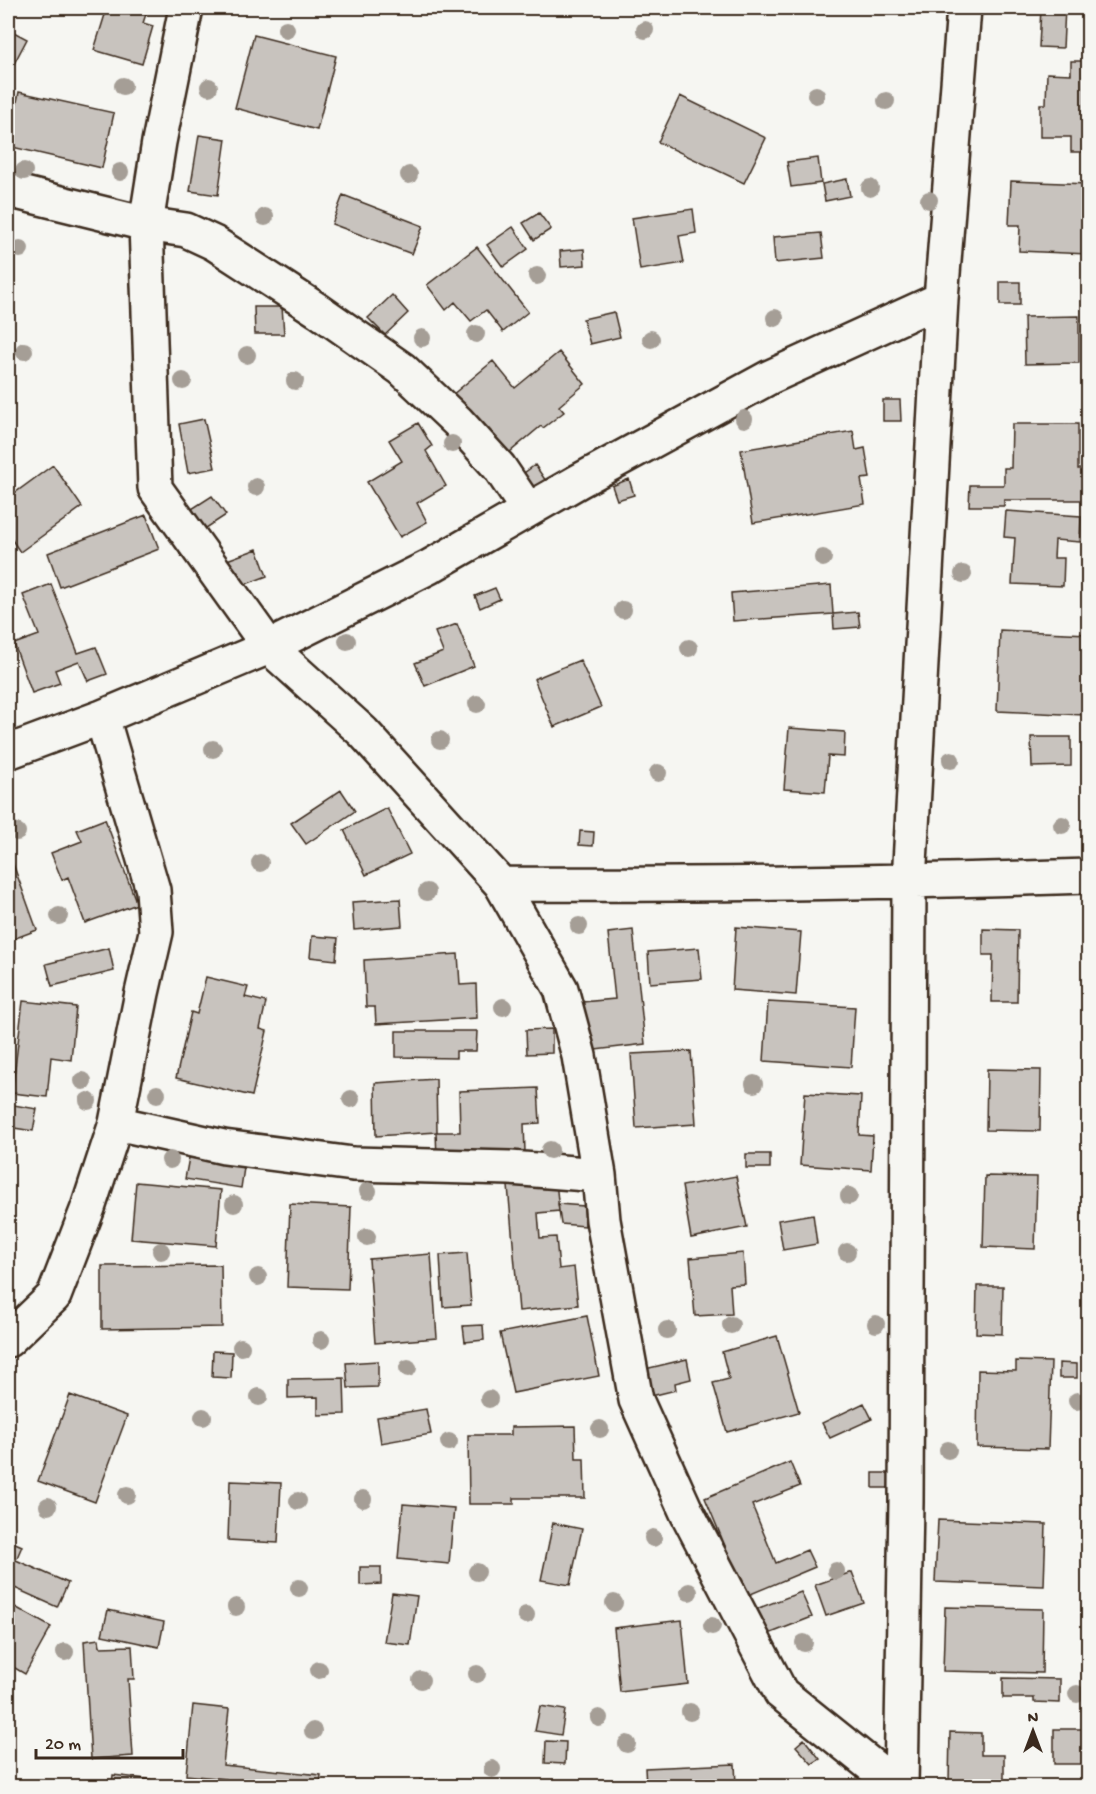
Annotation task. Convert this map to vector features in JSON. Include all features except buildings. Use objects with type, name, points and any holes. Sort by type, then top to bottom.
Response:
[{"type":"street","points":[[186,8],[159,142],[146,224],[155,488],[269,647],[363,732],[501,884],[561,989],[579,1056],[599,1175],[603,1220],[636,1400],[687,1513],[781,1693],[899,1786]]},
{"type":"street","points":[[899,1786],[906,1502],[909,882],[941,299],[964,8]]},
{"type":"street","points":[[8,190],[146,224],[186,230],[214,243],[319,311],[402,369],[458,422],[499,467],[528,510]]},
{"type":"street","points":[[8,752],[102,717],[269,647],[429,567],[770,377],[941,299]]},
{"type":"street","points":[[8,1340],[54,1296],[88,1208],[116,1123],[156,932],[153,890],[102,717]]},
{"type":"street","points":[[501,884],[700,885],[909,882],[1089,876]]},
{"type":"street","points":[[116,1123],[224,1147],[353,1164],[510,1168],[599,1175]]}]
